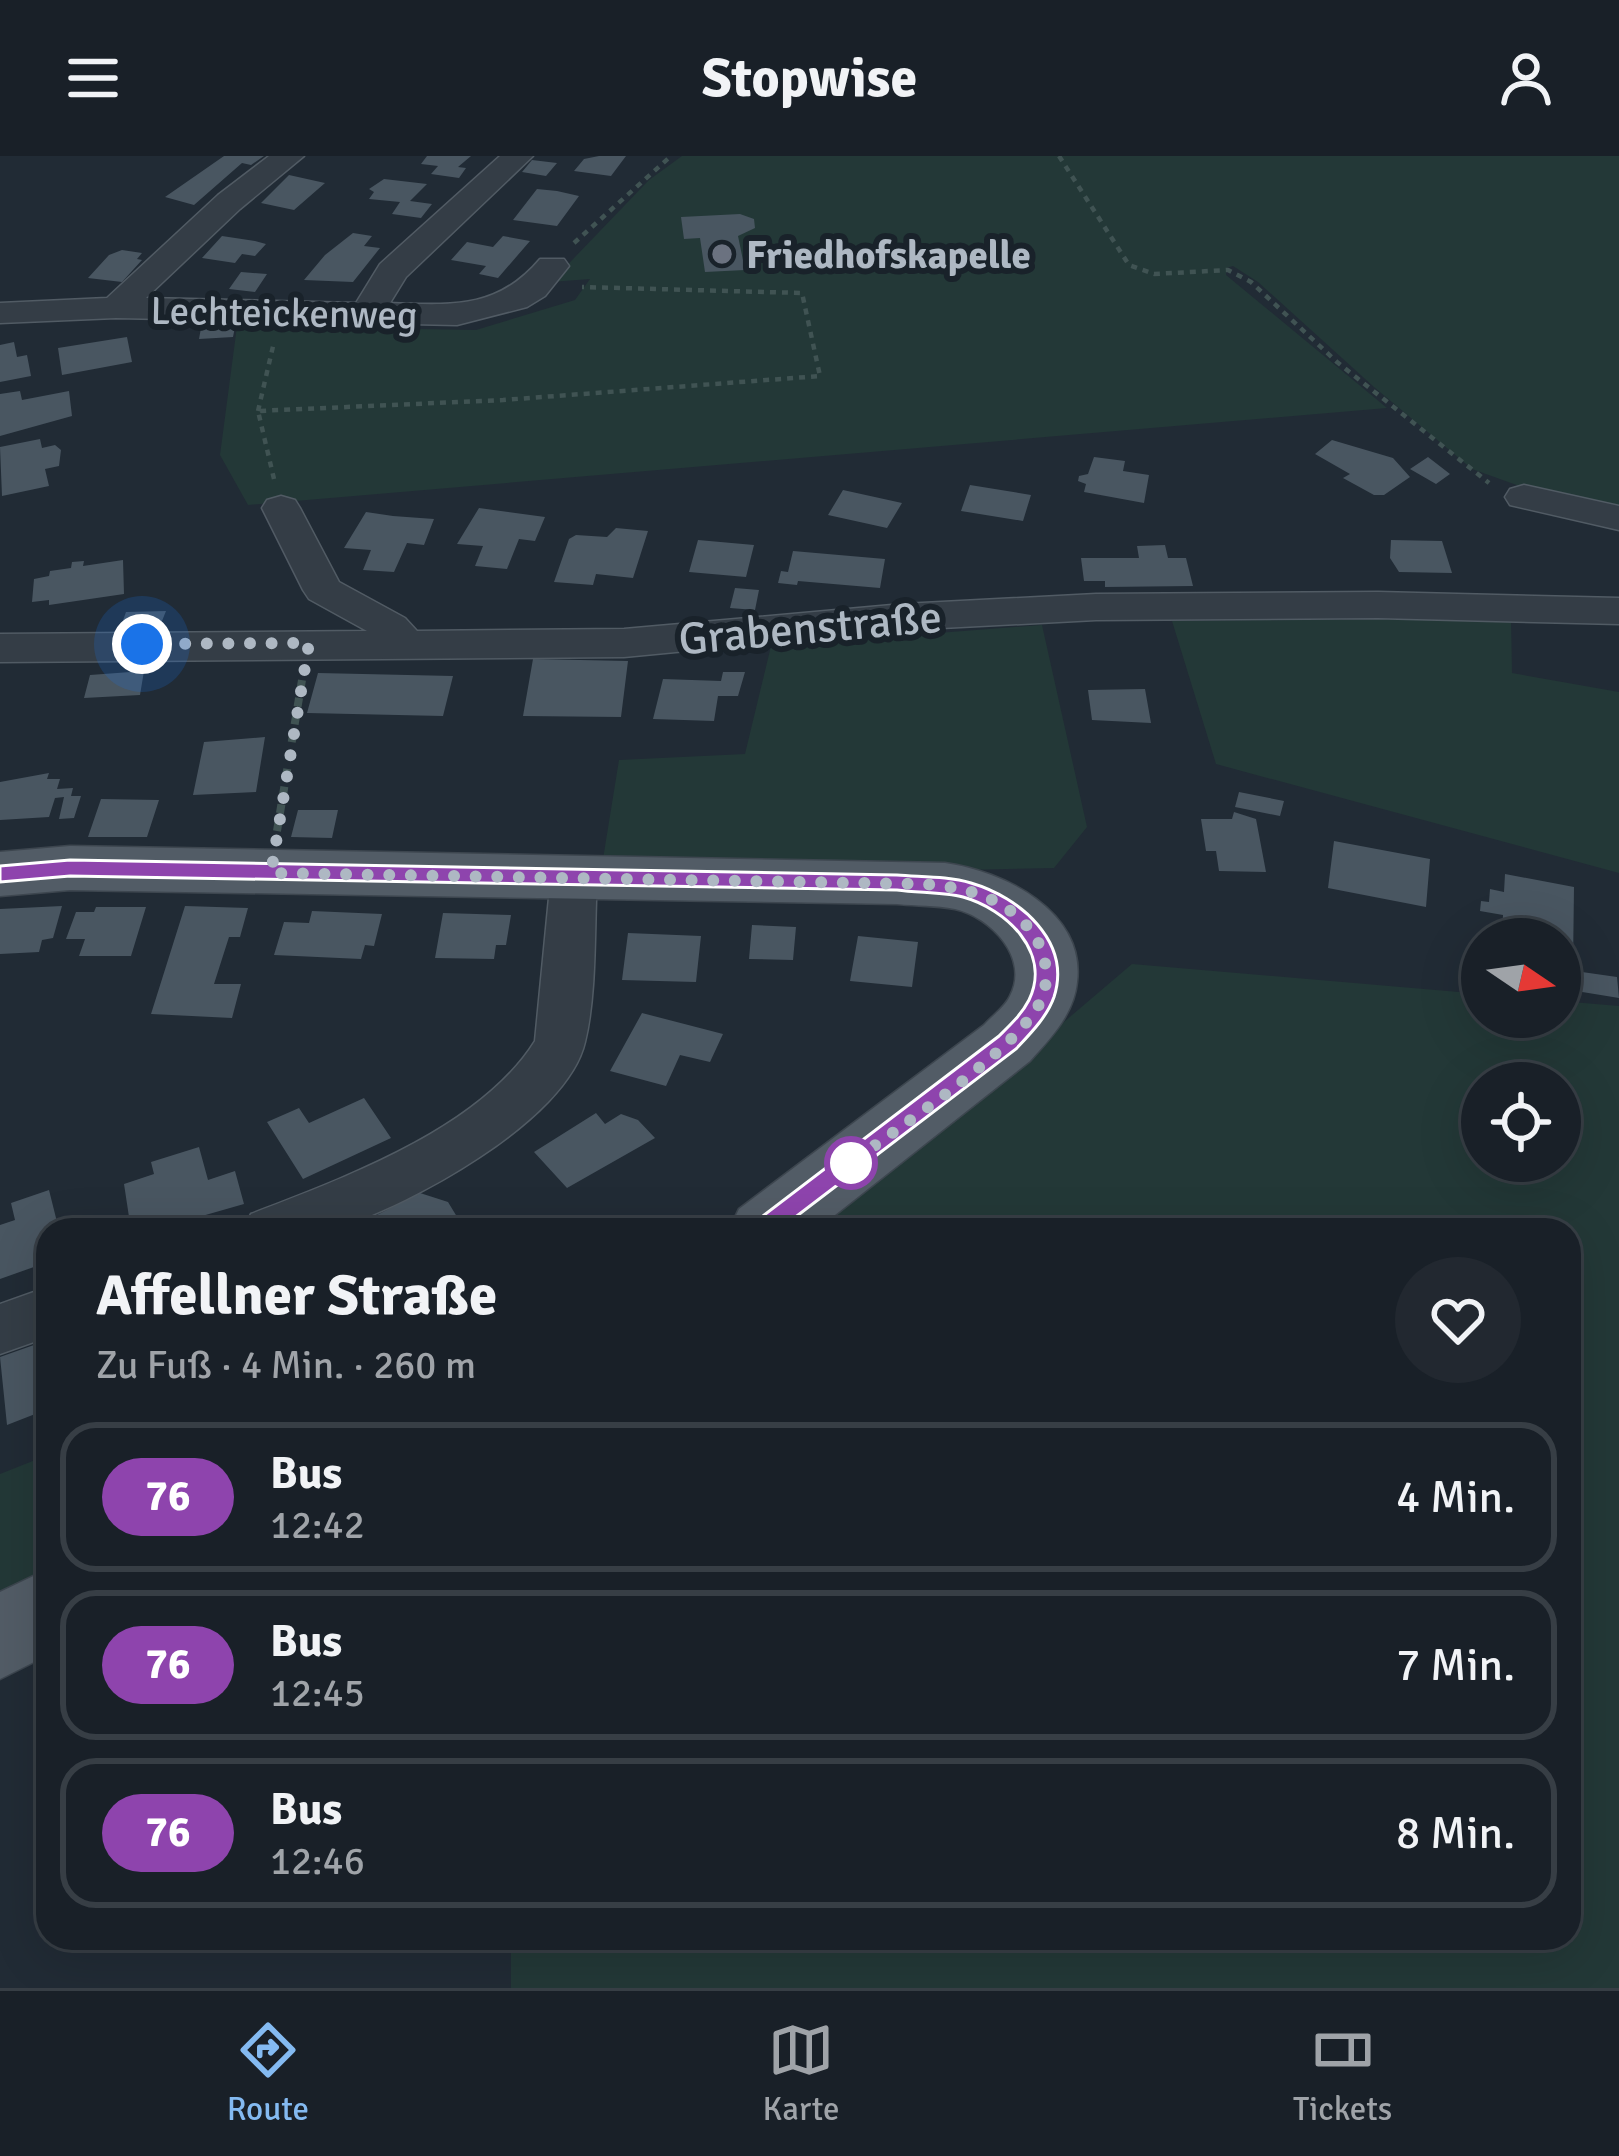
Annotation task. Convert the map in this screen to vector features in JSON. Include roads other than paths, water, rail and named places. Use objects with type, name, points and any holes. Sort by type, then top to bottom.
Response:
[{"type":"main road","points":[[0,874],[70,868],[939,885],[986,896],[1014,913],[1032,931],[1044,954],[1043,995],[1030,1018],[1007,1043],[780,1218]]},
{"type":"main road","points":[[0,1638],[36,1617]]},
{"type":"street","points":[[116,308],[229,202],[289,156]]},
{"type":"street","points":[[366,316],[392,271],[518,156]]},
{"type":"street","name":"Lechteickenweg","points":[[0,313],[116,308],[457,315],[527,293],[552,266]]},
{"type":"street","points":[[1524,497],[1619,518]]},
{"type":"street","points":[[280,508],[323,590],[390,627],[405,644]]},
{"type":"street","name":"Grabenstraße","points":[[0,648],[624,644],[903,617],[1096,607],[1378,605],[1619,611]]},
{"type":"street","points":[[299,1218],[382,1184],[515,1101],[551,1066],[560,1044],[574,877]]},
{"type":"street","points":[[0,1329],[36,1316]]},
{"type":"place","name":"Friedhofskapelle","points":[[722,254]]}]
